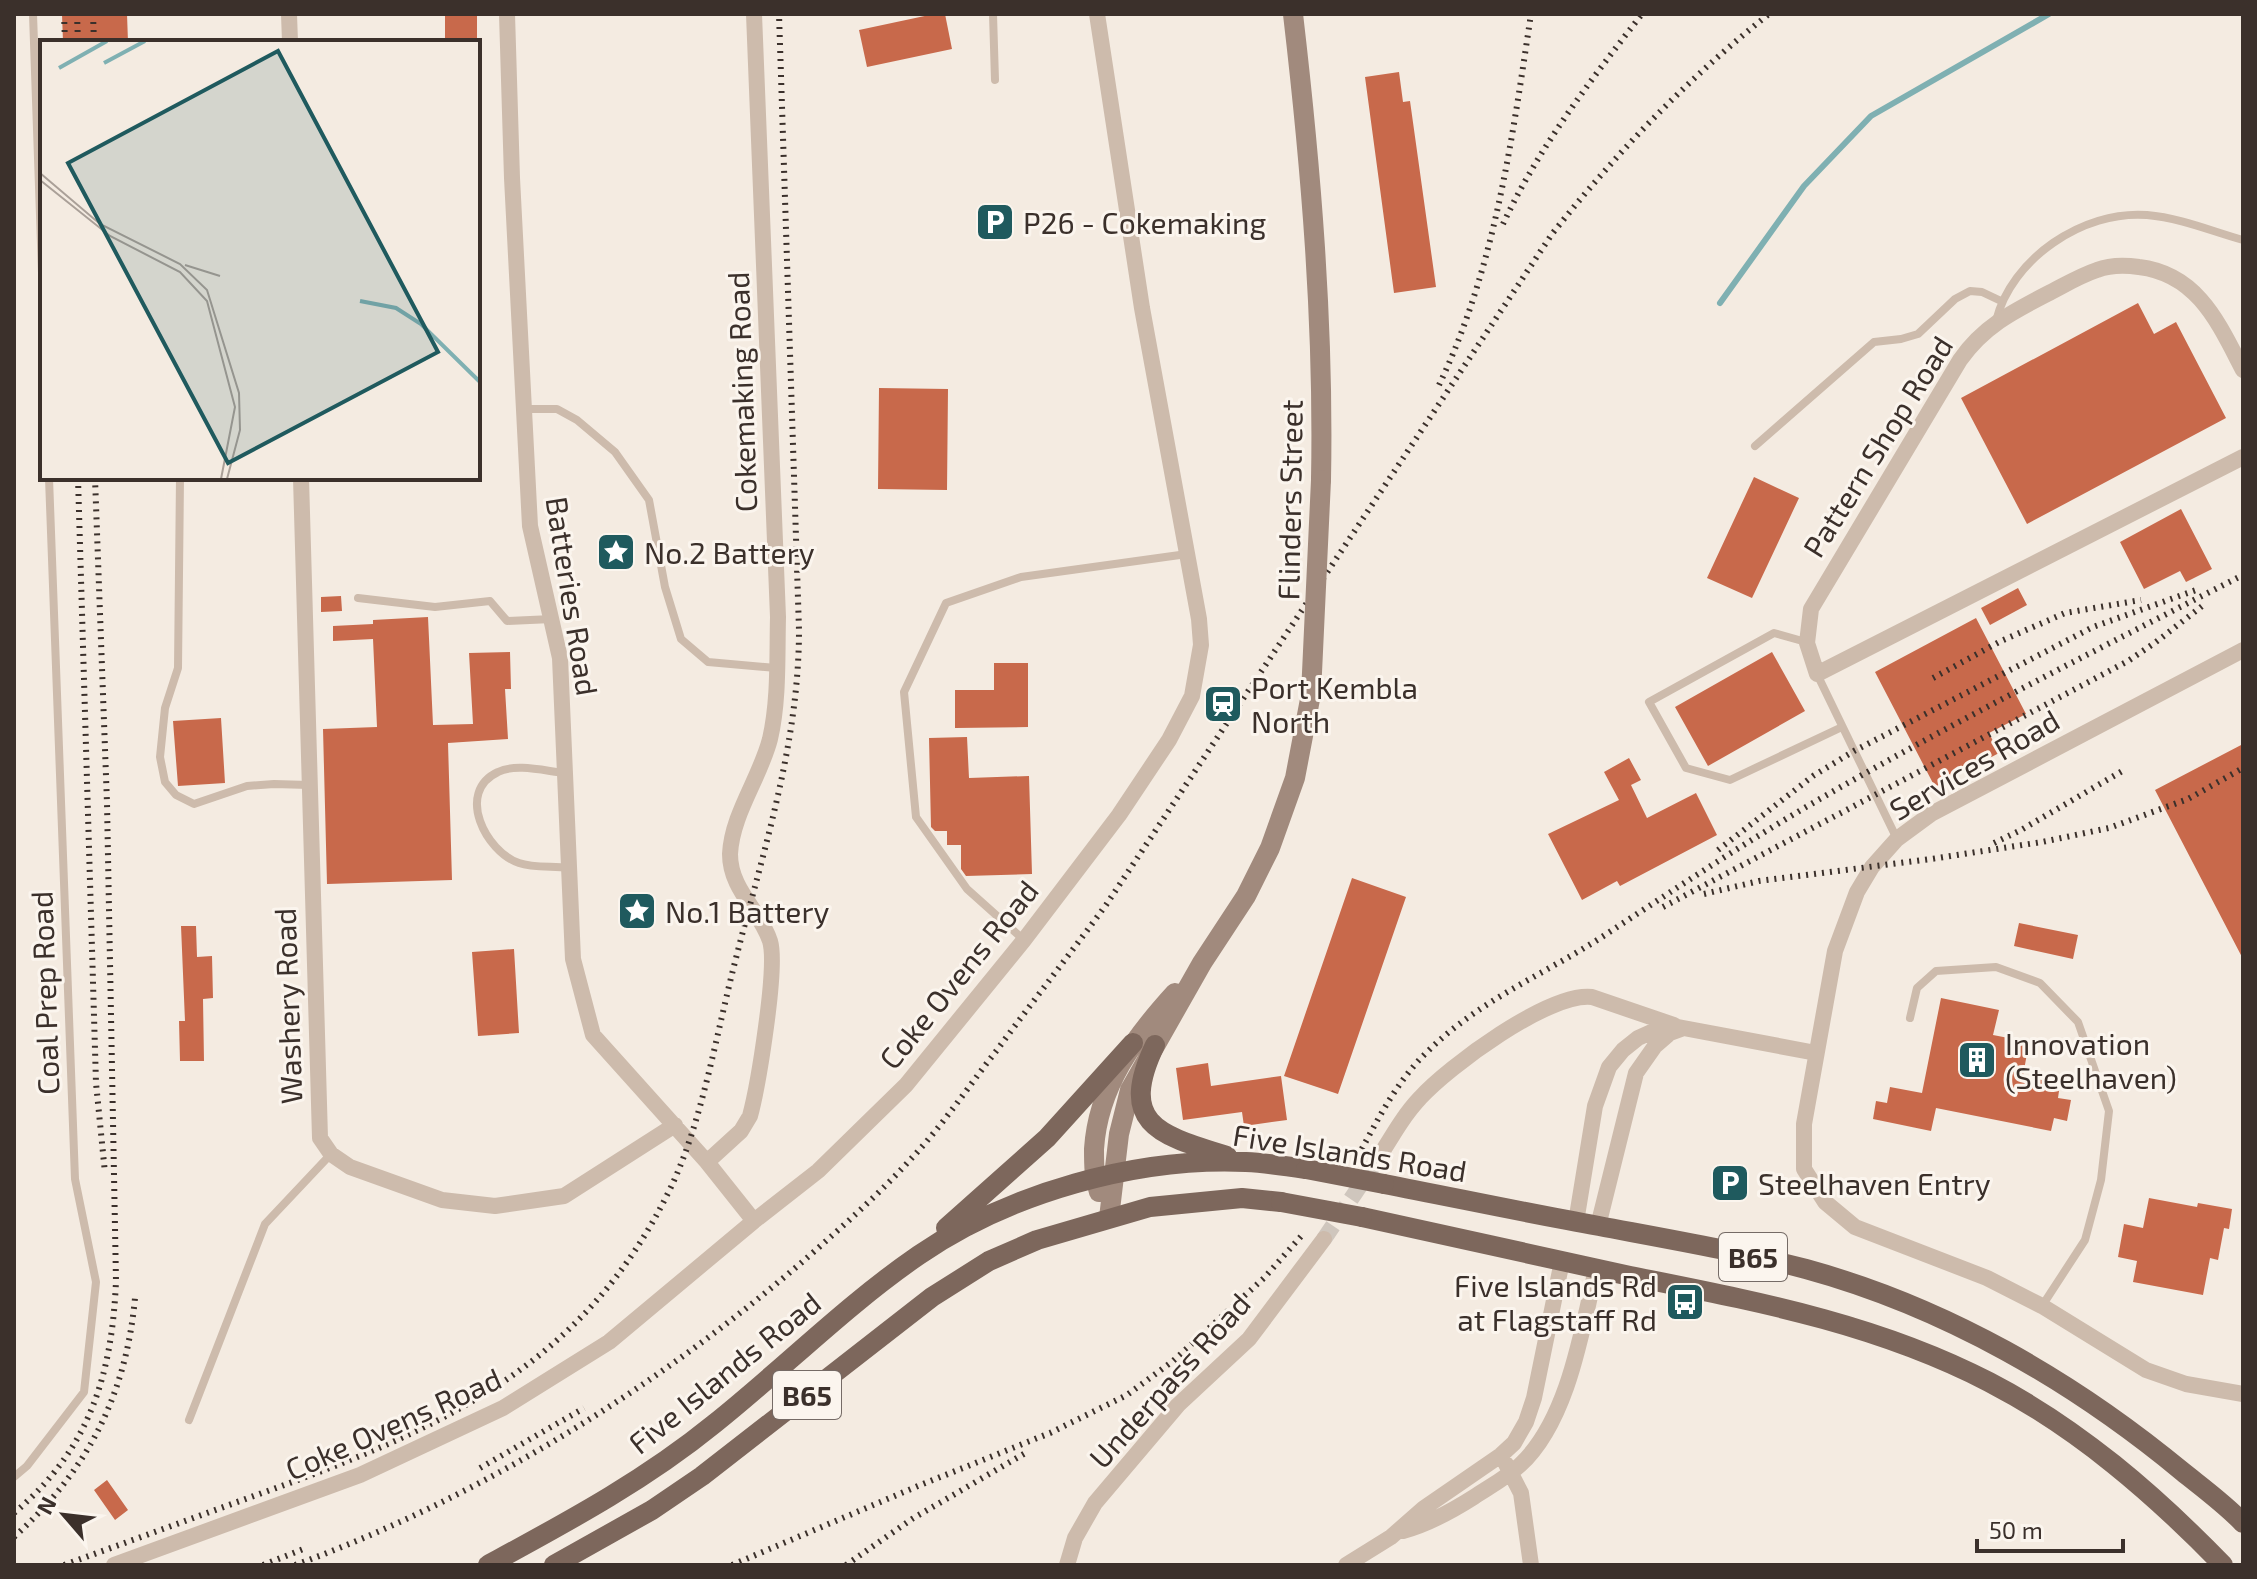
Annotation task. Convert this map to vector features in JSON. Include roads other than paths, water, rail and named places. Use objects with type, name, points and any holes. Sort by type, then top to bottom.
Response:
[{"type":"main road","points":[[904,1266],[1047,1138],[1133,1043]]},
{"type":"main road","points":[[1155,1045],[1140,1088],[1140,1104],[1150,1121],[1161,1132],[1177,1140],[1245,1162]]},
{"type":"main road","name":"Five Islands Road","points":[[488,1565],[629,1486],[712,1426],[904,1266],[965,1227],[1032,1199],[1116,1173],[1176,1164],[1245,1162],[1306,1169],[1718,1248],[1808,1270],[1881,1294],[1974,1334],[2096,1405],[2148,1443],[2242,1521]]},
{"type":"main road","name":"Five Islands Road","points":[[554,1565],[652,1510],[702,1476],[932,1297],[1012,1250],[1150,1207],[1242,1198],[1362,1217],[1790,1308],[1884,1338],[1989,1382],[2061,1425],[2125,1473],[2223,1565]]},
{"type":"street","points":[[289,14],[290,40]]},
{"type":"street","name":"Batteries Road","points":[[507,14],[530,526],[560,658],[573,959],[593,1035],[675,1125],[754,1221]]},
{"type":"street","name":"Cokemaking Road","points":[[707,1162],[741,1131],[750,1116],[773,969],[769,937],[739,890],[730,851],[735,827],[770,738],[778,617],[754,14]]},
{"type":"street","name":"Coke Ovens Road","points":[[114,1565],[360,1475],[503,1408],[609,1342],[818,1171],[906,1085],[1024,940],[1119,815],[1169,740],[1192,696],[1201,645],[1188,554],[1142,308],[1097,14]]},
{"type":"street","name":"Flinders Street","points":[[1109,1218],[1119,1134],[1125,1104],[1135,1078],[1202,963],[1246,896],[1270,848],[1295,778],[1311,694],[1321,480],[1318,295],[1303,99],[1293,14]]},
{"type":"street","name":"Pattern Shop Road","points":[[1817,674],[1807,643],[1811,609],[1960,360],[1996,322],[2098,269],[2117,266],[2145,268],[2167,275],[2195,292],[2211,310],[2243,370]]},
{"type":"street","points":[[1817,674],[2243,457]]},
{"type":"street","name":"Washery Road","points":[[301,480],[318,1124],[320,1138],[331,1154]]},
{"type":"street","name":"Services Road","points":[[2243,650],[1931,814],[1897,839],[1872,867],[1853,903],[1835,951],[1804,1124],[1804,1169],[1825,1202],[1855,1227],[1987,1278],[2042,1306],[2146,1370],[2186,1384],[2243,1394]]},
{"type":"street","name":"Flinders Street","points":[[1109,1218],[1094,1179],[1095,1139],[1103,1099],[1133,1043],[1202,963]]},
{"type":"street","points":[[1378,1159],[1409,1110],[1442,1077],[1487,1043],[1560,1003],[1578,997],[1592,997],[1651,1019],[1687,1028],[1816,1053]]},
{"type":"street","points":[[1576,1222],[1598,1095],[1609,1067],[1623,1050],[1643,1035],[1671,1026],[1687,1028]]},
{"type":"street","points":[[1598,1226],[1636,1073],[1647,1055],[1662,1040],[1677,1030],[1687,1028]]},
{"type":"street","points":[[331,1154],[350,1167],[442,1200],[495,1206],[564,1196],[675,1125]]},
{"type":"street","name":"Underpass Road","points":[[1067,1565],[1075,1538],[1095,1503],[1178,1405],[1249,1339],[1324,1239]]},
{"type":"street","points":[[1346,1565],[1391,1537],[1424,1508],[1501,1455],[1520,1432],[1534,1398],[1562,1261]]},
{"type":"street","points":[[1391,1537],[1428,1523],[1511,1472],[1536,1446],[1562,1396],[1575,1361],[1596,1269]]},
{"type":"street","points":[[1501,1455],[1521,1493],[1531,1565]]},
{"type":"lane","points":[[33,14],[40,215]]},
{"type":"lane","points":[[993,14],[995,80]]},
{"type":"lane","points":[[1996,322],[2001,301],[2041,251],[2098,220],[2130,214],[2160,217],[2243,240]]},
{"type":"lane","points":[[1755,446],[1874,342],[1918,334],[1955,299],[1970,291],[1982,292],[2001,301]]},
{"type":"lane","points":[[524,409],[557,409],[577,420],[615,452],[649,500],[665,587],[681,639],[708,662],[776,668]]},
{"type":"lane","name":"Coal Prep Road","points":[[14,1477],[27,1466],[84,1392],[96,1282],[75,1179],[49,480]]},
{"type":"lane","points":[[180,480],[178,668],[165,708],[162,729],[160,757],[165,782],[176,795],[194,804],[247,786],[309,785]]},
{"type":"lane","points":[[1024,940],[967,889],[916,817],[904,692],[946,603],[1021,577],[1188,554]]},
{"type":"lane","points":[[358,598],[435,607],[490,601],[507,621],[552,619]]},
{"type":"lane","points":[[1807,643],[1774,633],[1649,702],[1686,768],[1730,780],[1842,727]]},
{"type":"lane","name":"Pattern Shop Road","points":[[1817,674],[1897,839]]},
{"type":"lane","points":[[565,773],[516,768],[497,772],[482,785],[478,796],[478,814],[483,833],[501,852],[520,863],[569,868]]},
{"type":"lane","points":[[1910,1018],[1917,988],[1936,971],[1996,967],[2040,983],[2078,1022],[2109,1111],[2101,1180],[2085,1240],[2042,1306]]},
{"type":"lane","points":[[189,1420],[265,1224],[331,1154]]},
{"type":"waterway","points":[[1720,303],[1804,186],[1871,116],[2049,14]]},
{"type":"tunnel","points":[[1324,1239],[1378,1159]]},
{"type":"railway","points":[[64,14],[65,40]]},
{"type":"railway","points":[[77,14],[78,40]]},
{"type":"railway","points":[[93,14],[94,40]]},
{"type":"railway","points":[[64,1565],[388,1444],[447,1416],[501,1384],[550,1346],[596,1301],[636,1249],[671,1187],[700,1107],[767,841],[786,758],[797,673],[799,630],[779,14]]},
{"type":"railway","points":[[1439,385],[1458,341],[1488,249],[1508,156],[1531,14]]},
{"type":"railway","points":[[1503,224],[1549,141],[1642,14]]},
{"type":"railway","points":[[295,1565],[431,1507],[562,1436],[624,1397],[744,1310],[801,1263],[905,1165],[949,1113],[1106,905],[1552,234],[1654,118],[1710,64],[1769,14]]},
{"type":"railway","points":[[78,480],[96,1083],[105,1173]]},
{"type":"railway","points":[[14,1513],[40,1489],[78,1437],[102,1380],[114,1316],[116,1281],[107,803],[95,480]]},
{"type":"railway","points":[[1358,1156],[1388,1103],[1414,1066],[1445,1036],[1488,1004],[1581,950],[1742,846],[1876,767],[2243,575]]},
{"type":"railway","points":[[1718,850],[1813,776],[1854,751],[2093,627],[2196,590]]},
{"type":"railway","points":[[1933,678],[2001,641],[2065,613],[2141,600]]},
{"type":"railway","points":[[1663,907],[2128,661],[2206,603]]},
{"type":"railway","points":[[1704,894],[1759,881],[1931,859],[2109,828],[2188,799],[2243,768]]},
{"type":"railway","points":[[1994,843],[2124,770]]},
{"type":"railway","points":[[732,1565],[1050,1433],[1127,1395],[1173,1361],[1264,1278],[1304,1233]]},
{"type":"railway","points":[[14,1537],[62,1486],[98,1430],[123,1367],[135,1298]]},
{"type":"railway","points":[[480,1468],[584,1408]]},
{"type":"railway","points":[[846,1565],[912,1519],[1027,1452]]},
{"type":"railway","points":[[263,1565],[306,1548]]},
{"type":"place","name":"P26 - Cokemaking","points":[[995,222]]},
{"type":"place","name":"No.2 Battery","points":[[616,552]]},
{"type":"place","name":"Port Kembla North","points":[[1223,704]]},
{"type":"place","name":"No.1 Battery","points":[[637,911]]},
{"type":"place","name":"Innovation (Steelhaven)","points":[[1977,1060]]},
{"type":"place","name":"Steelhaven Entry","points":[[1730,1183]]},
{"type":"place","name":"Five Islands Rd at Flagstaff Rd","points":[[1685,1302]]}]
